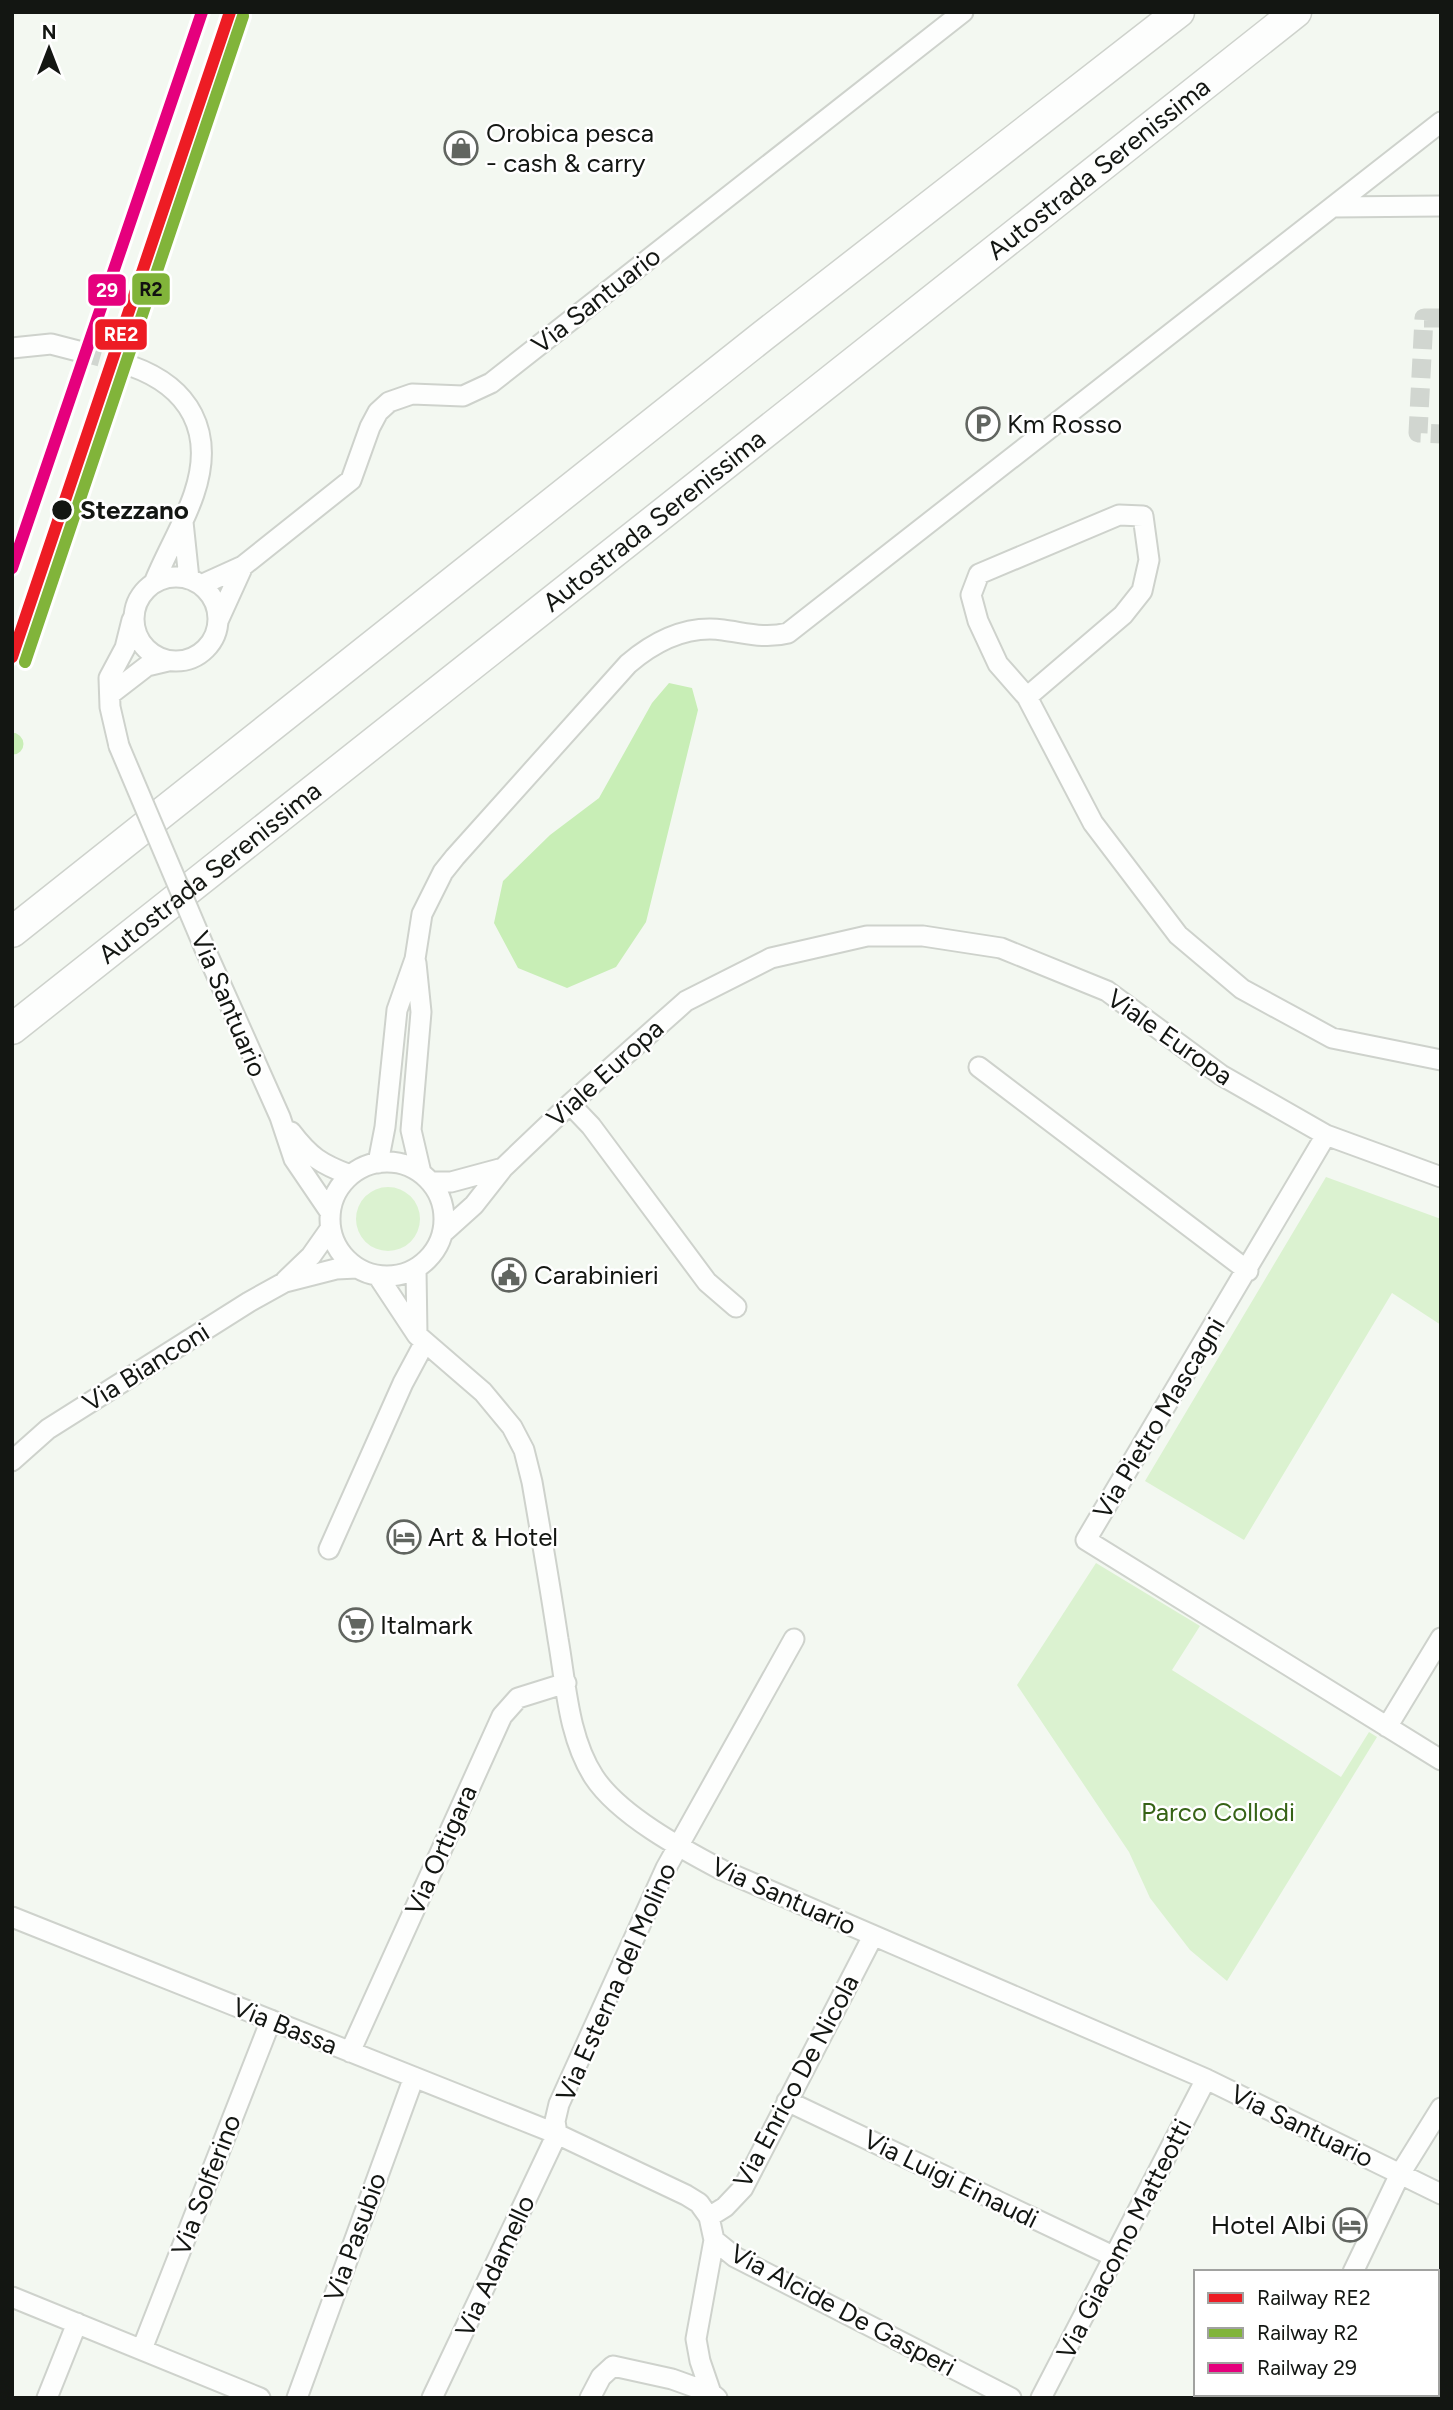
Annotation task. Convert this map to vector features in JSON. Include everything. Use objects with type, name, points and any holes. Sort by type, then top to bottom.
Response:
[{"type":"highway","points":[[12,932],[764,335],[1178,12]]},
{"type":"highway","name":"Autostrada Serenissima","points":[[12,1029],[1296,12]]},
{"type":"street","name":"Via Santuario","points":[[195,582],[243,566],[351,480],[370,427],[378,412],[389,402],[412,394],[463,396],[491,383],[963,12]]},
{"type":"street","points":[[378,1163],[385,1127],[397,1010],[415,958],[422,914],[443,872],[628,664],[644,650],[662,640],[703,629],[774,637],[788,633],[1441,122]]},
{"type":"street","points":[[1333,206],[1441,206]]},
{"type":"street","points":[[12,348],[51,344],[82,352]]},
{"type":"street","name":"Via Santuario","points":[[131,366],[161,379],[176,391],[188,404],[200,435],[200,470],[194,494],[154,583]]},
{"type":"street","points":[[1027,697],[1123,615],[1142,591],[1149,559],[1143,516],[1119,515],[979,574],[971,595],[978,621],[998,664],[1027,697],[1093,823],[1178,935],[1242,989],[1332,1038],[1441,1060]]},
{"type":"street","name":"Via Santuario","points":[[183,520],[195,582]]},
{"type":"street","name":"Via Santuario","points":[[111,692],[147,666],[192,658],[202,652],[216,632],[218,621],[243,566]]},
{"type":"street","name":"Via Santuario","points":[[218,621],[217,607],[211,595],[195,582],[177,576],[154,583],[136,602],[125,648],[109,678],[110,707],[119,746],[280,1117],[294,1160],[330,1221],[335,1245],[344,1258],[356,1268]]},
{"type":"street","points":[[133,615],[134,628],[146,650],[168,661]]},
{"type":"street","name":"Viale Europa","points":[[444,1232],[474,1205],[503,1168],[686,1000],[771,958],[867,936],[923,936],[1001,948],[1107,991],[1222,1075],[1326,1135],[1441,1177]]},
{"type":"street","points":[[415,958],[421,1012],[411,1130],[426,1178]]},
{"type":"street","points":[[979,1067],[1248,1271]]},
{"type":"street","points":[[570,1104],[591,1126],[707,1282],[736,1307]]},
{"type":"street","name":"Via Santuario","points":[[280,1117],[307,1153],[324,1165],[350,1175]]},
{"type":"street","name":"Via Pietro Mascagni","points":[[1326,1135],[1248,1271],[1086,1540],[1441,1760]]},
{"type":"street","points":[[330,1221],[337,1192],[350,1175],[363,1167],[378,1163],[393,1162],[408,1166],[426,1178],[441,1198],[445,1215],[444,1232],[438,1247],[428,1260],[416,1269],[397,1276],[378,1276],[356,1268]]},
{"type":"street","name":"Viale Europa","points":[[426,1178],[451,1182],[503,1168]]},
{"type":"street","name":"Via Bianconi","points":[[285,1282],[311,1256],[330,1221]]},
{"type":"street","name":"Via Bianconi","points":[[12,1461],[48,1429],[249,1302],[285,1282],[336,1269],[356,1268]]},
{"type":"street","points":[[329,1549],[421,1339],[416,1269]]},
{"type":"street","name":"Via Santuario","points":[[378,1276],[421,1339],[483,1392],[512,1427],[524,1450],[532,1482],[575,1734],[594,1778],[612,1797],[677,1847],[722,1870],[1206,2079],[1441,2194]]},
{"type":"street","points":[[1387,1727],[1441,1638]]},
{"type":"street","name":"Via Esterna del Molino","points":[[709,2217],[699,2203],[686,2195],[557,2134],[555,2121],[559,2104],[677,1847],[794,1639]]},
{"type":"street","name":"Via Ortigara","points":[[350,2052],[502,1716],[518,1698],[566,1683]]},
{"type":"street","name":"Via Bassa","points":[[12,1917],[557,2134]]},
{"type":"street","name":"Via Enrico De Nicola","points":[[709,2217],[725,2207],[743,2188],[873,1936]]},
{"type":"street","name":"Via Solferino","points":[[142,2349],[271,2020]]},
{"type":"street","name":"Via Pasubio","points":[[297,2398],[414,2077]]},
{"type":"street","name":"Via Giacomo Matteotti","points":[[1041,2398],[1206,2079]]},
{"type":"street","name":"Via Luigi Einaudi","points":[[787,2101],[1115,2257]]},
{"type":"street","points":[[1354,2270],[1400,2174],[1441,2108]]},
{"type":"street","name":"Via Adamello","points":[[432,2398],[557,2134]]},
{"type":"street","points":[[709,2217],[714,2240],[696,2339],[700,2361],[714,2395]]},
{"type":"street","name":"Via Alcide De Gasperi","points":[[714,2240],[735,2257],[1011,2398]]},
{"type":"street","points":[[12,2297],[260,2398]]},
{"type":"street","points":[[47,2398],[77,2323]]},
{"type":"street","points":[[590,2398],[601,2377],[613,2366],[671,2379],[714,2395]]},
{"type":"green space","points":[[1326,1177],[1441,1219],[1441,1325],[1392,1293],[1244,1540],[1145,1481]]},
{"type":"green space","points":[[388,1187],[406,1193],[414,1201],[420,1219],[414,1237],[406,1245],[388,1251],[370,1245],[362,1237],[356,1219],[362,1201],[370,1193]]},
{"type":"green space","name":"Parco Collodi","points":[[1096,1563],[1200,1626],[1172,1670],[1341,1777],[1369,1732],[1377,1737],[1227,1981],[1190,1950],[1150,1898],[1129,1852],[1017,1685]]},
{"type":"shaded area","points":[[669,683],[692,688],[698,710],[646,922],[616,967],[567,988],[518,968],[494,923],[503,881],[550,835],[599,798],[652,703]]},
{"type":"tunnel","points":[[1441,318],[1424,318],[1418,433],[1441,434]]},
{"type":"tunnel","points":[[82,352],[131,366]]},
{"type":"rail line","name":"29","points":[[12,568],[202,12]]},
{"type":"rail line","name":"RE2","points":[[12,657],[230,12]]},
{"type":"rail line","name":"R2","points":[[25,662],[243,16]]},
{"type":"place","name":"Orobica pesca - cash & carry","points":[[461,148]]},
{"type":"place","name":"Km Rosso","points":[[983,424]]},
{"type":"place","name":"Stezzano","points":[[62,510]]},
{"type":"place","name":"Carabinieri","points":[[509,1275]]},
{"type":"place","name":"Art & Hotel","points":[[404,1537]]},
{"type":"place","name":"Italmark","points":[[356,1625]]},
{"type":"place","name":"Hotel Albi","points":[[1350,2225]]}]
